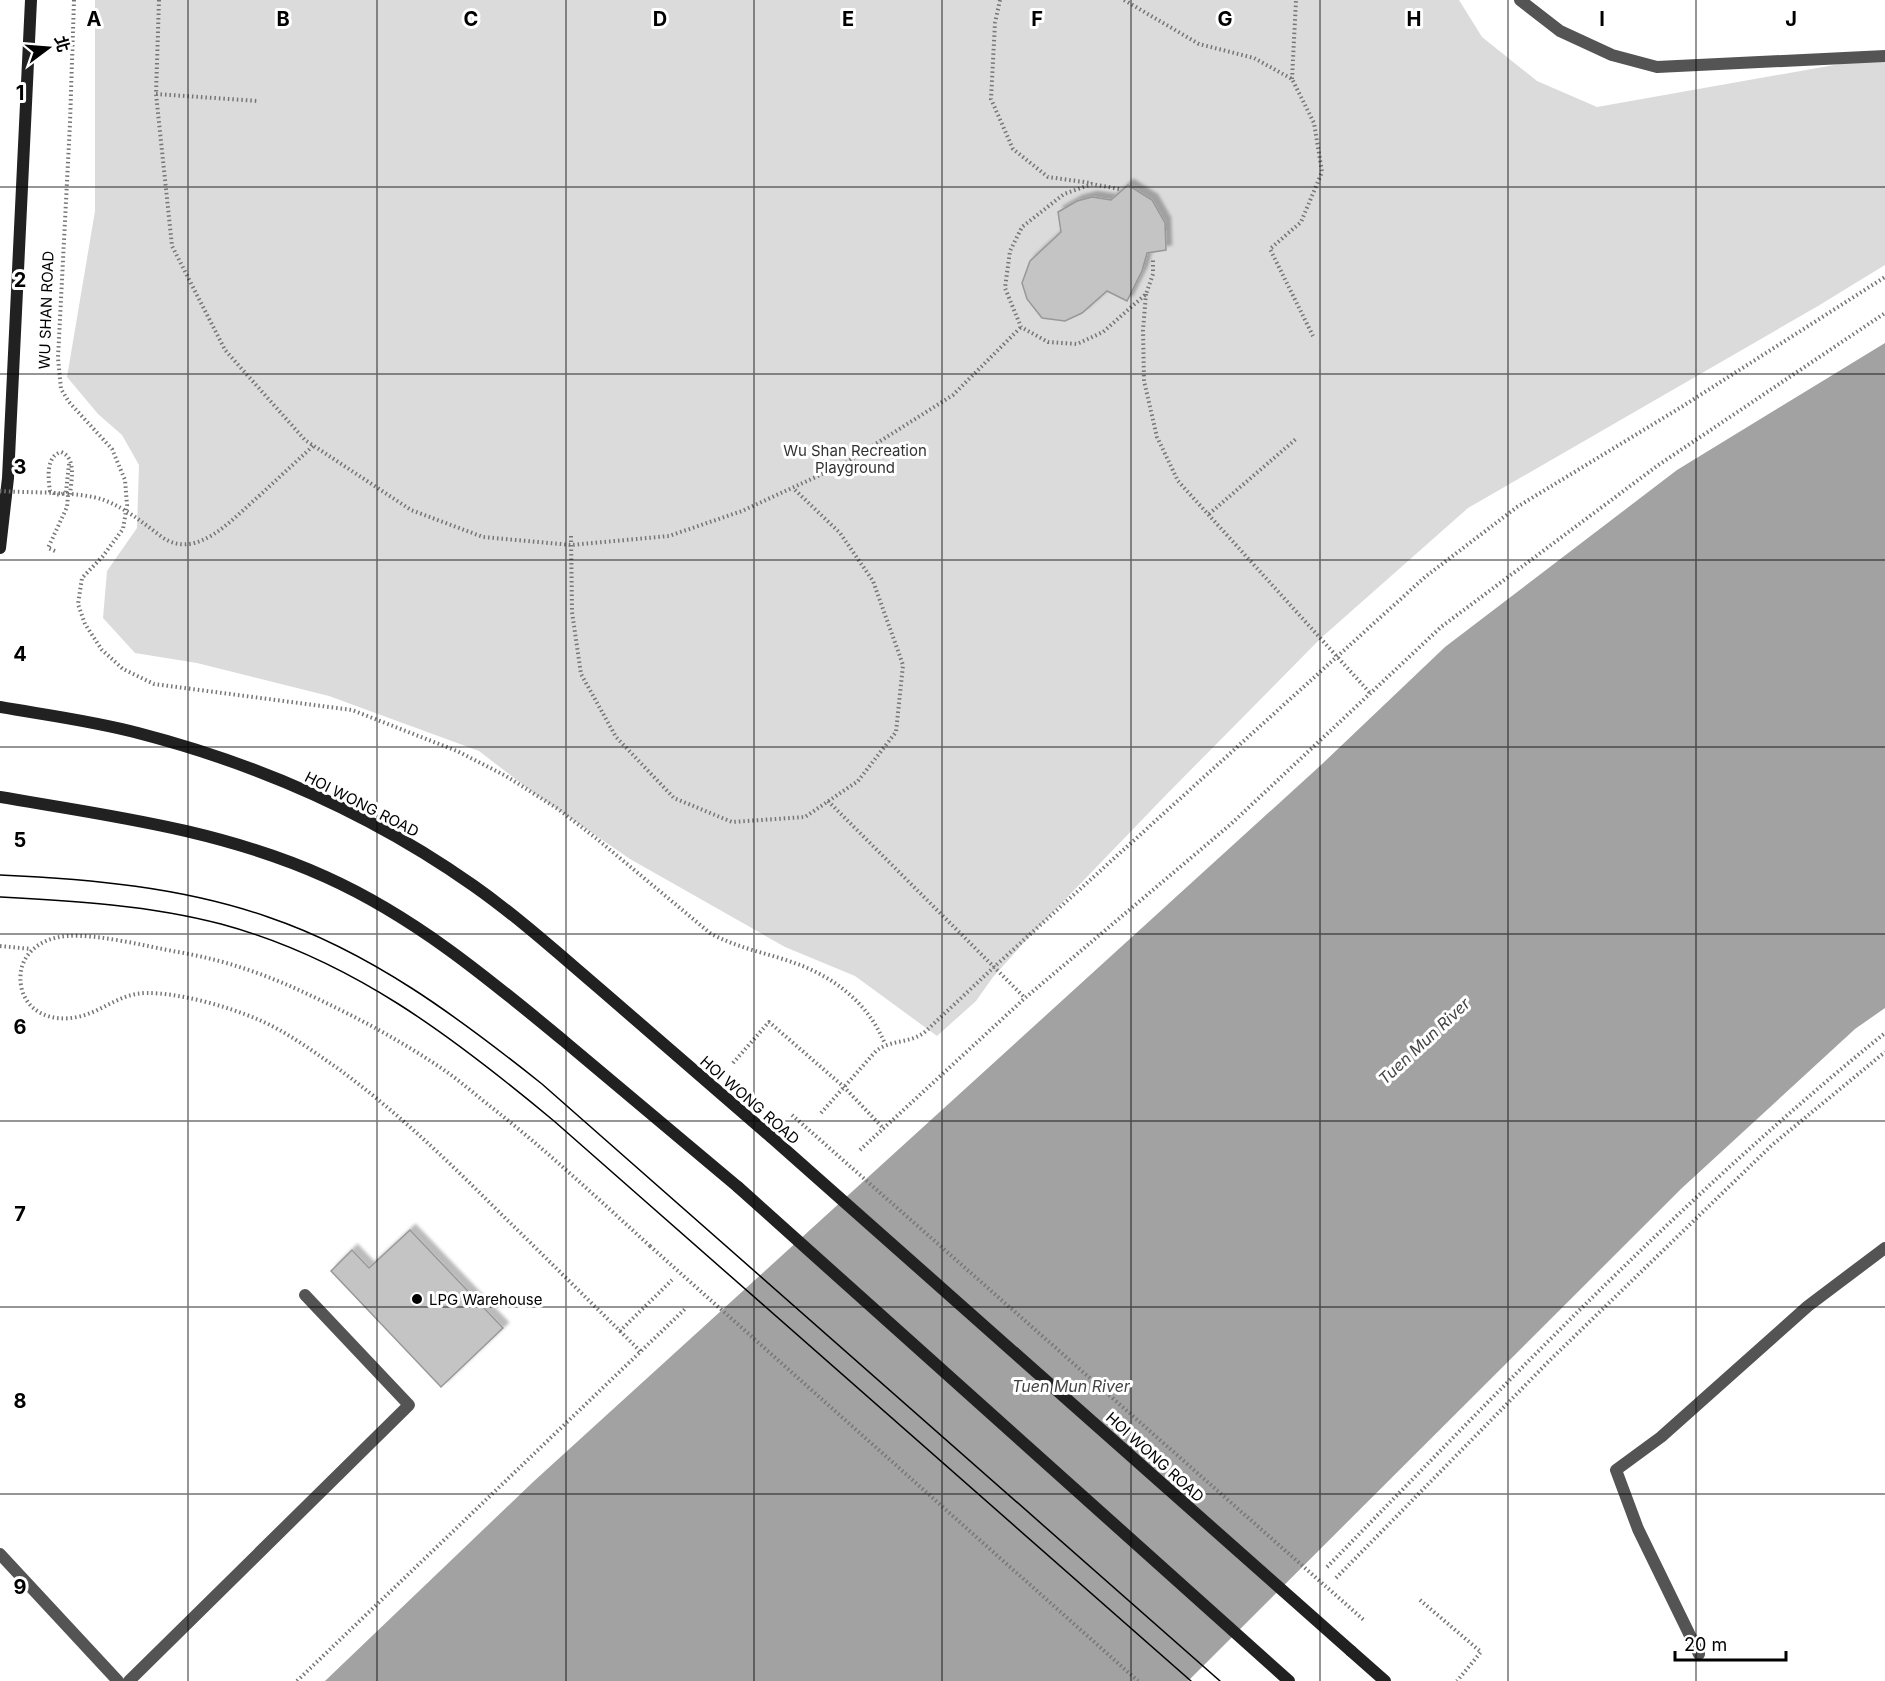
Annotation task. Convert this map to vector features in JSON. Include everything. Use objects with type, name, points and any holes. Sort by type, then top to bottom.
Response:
[{"type":"main road","name":"WU SHAN ROAD","points":[[0,549],[8,478],[31,0]]},
{"type":"main road","name":"HOI WONG ROAD","points":[[0,707],[136,732],[254,769],[312,793],[376,826],[474,886],[523,923],[771,1137],[1385,1681]]},
{"type":"main road","points":[[0,797],[147,822],[208,836],[268,854],[326,877],[381,905],[435,938],[485,975],[738,1187],[1289,1681]]},
{"type":"lane","points":[[1520,0],[1560,31],[1612,55],[1656,67],[1885,56]]},
{"type":"lane","points":[[1699,1654],[1638,1529],[1616,1470],[1661,1437],[1808,1306],[1885,1248]]},
{"type":"lane","points":[[129,1681],[409,1405],[304,1295]]},
{"type":"lane","points":[[0,1554],[118,1681]]},
{"type":"path","name":"WU SHAN ROAD","points":[[74,0],[58,358],[59,380],[69,402],[112,449],[125,480],[127,496],[123,529],[103,556],[82,578],[78,604],[85,624],[102,650],[123,669],[154,684],[352,710],[457,751],[506,776],[558,809],[597,838],[710,933],[724,941],[808,967],[842,989],[862,1005],[877,1024],[885,1044]]},
{"type":"path","points":[[159,0],[156,94],[172,246],[225,350],[305,440],[411,510],[483,537],[571,545],[669,536],[742,511],[844,464],[953,395],[1021,327]]},
{"type":"path","points":[[1000,0],[995,23],[991,99],[1012,149],[1048,177],[1119,189]]},
{"type":"path","points":[[1124,0],[1199,44],[1254,58],[1292,79]]},
{"type":"path","points":[[1296,0],[1292,79],[1314,123],[1322,172],[1301,222],[1270,249],[1313,336]]},
{"type":"path","points":[[156,94],[258,101]]},
{"type":"path","points":[[1092,184],[1064,194],[1022,227],[1010,251],[1005,288],[1021,327],[1048,342],[1077,344],[1103,332],[1146,294]]},
{"type":"path","points":[[1153,259],[1153,274],[1146,294],[1143,330],[1144,381],[1157,437],[1178,481],[1370,693]]},
{"type":"path","points":[[821,1113],[876,1051],[885,1044],[919,1037],[994,966],[1425,576],[1517,507],[1683,406],[1885,277]]},
{"type":"path","points":[[860,1150],[1025,998],[1231,824],[1441,627],[1656,466],[1885,313]]},
{"type":"path","points":[[1209,514],[1296,438]]},
{"type":"path","points":[[0,491],[102,499],[139,518],[165,539],[176,544],[188,544],[210,536],[259,496],[314,446]]},
{"type":"path","points":[[55,551],[48,548],[67,507],[72,465],[67,454],[61,452],[52,457],[50,463],[50,491],[61,495],[66,492],[69,464]]},
{"type":"path","points":[[571,536],[572,612],[581,674],[616,737],[674,798],[732,822],[805,817],[858,781],[896,732],[903,665],[873,581],[840,533],[793,488]]},
{"type":"path","points":[[828,801],[1025,998]]},
{"type":"path","points":[[640,1351],[446,1160],[379,1099],[276,1028],[255,1018],[210,1004],[165,994],[143,993],[121,997],[78,1017],[46,1016],[33,1009],[24,997],[20,970],[24,958],[35,945],[66,936],[102,939],[214,958],[274,978],[355,1017],[439,1066],[557,1160],[650,1246],[1138,1681]]},
{"type":"path","points":[[0,946],[32,949]]},
{"type":"path","points":[[733,1063],[769,1022],[844,1087],[884,1129]]},
{"type":"path","points":[[1327,1567],[1544,1346],[1700,1196],[1817,1088],[1885,1033]]},
{"type":"path","points":[[1336,1578],[1550,1360],[1772,1145],[1885,1052]]},
{"type":"path","name":"HOI WONG ROAD","points":[[792,1115],[1365,1621]]},
{"type":"path","points":[[620,1331],[672,1280]]},
{"type":"path","points":[[297,1681],[685,1310]]},
{"type":"path","points":[[1420,1600],[1481,1652],[1457,1681]]},
{"type":"green space","name":"Wu Shan Recreation Playground","points":[[95,0],[1459,0],[1482,37],[1537,81],[1597,107],[1885,56],[1885,265],[1468,508],[1321,638],[1028,938],[993,977],[976,1001],[937,1036],[855,976],[785,947],[630,859],[531,791],[479,751],[329,696],[197,663],[135,653],[103,618],[107,571],[137,528],[139,465],[122,435],[98,414],[67,377],[95,211]]},
{"type":"water","name":"Tuen Mun River","points":[[1885,343],[1885,1008],[1855,1029],[1682,1188],[1188,1681],[325,1681],[533,1482],[1321,765],[1445,647],[1677,470]]},
{"type":"building","points":[[1128,185],[1152,200],[1165,223],[1166,250],[1147,253],[1142,271],[1127,301],[1107,291],[1082,313],[1065,321],[1042,318],[1027,299],[1022,283],[1030,261],[1061,232],[1058,212],[1077,201],[1092,197],[1111,200]]},
{"type":"building","name":"LPG Warehouse","points":[[410,1230],[503,1328],[441,1387],[331,1271],[352,1250],[369,1268]]},
{"type":"tram line","points":[[0,875],[136,886],[202,898],[268,917],[342,948],[446,1011],[542,1084],[1220,1681]]},
{"type":"tram line","points":[[0,897],[139,908],[221,924],[268,939],[314,958],[357,979],[398,1004],[477,1059],[554,1121],[1191,1681]]},
{"type":"place","name":"LPG Warehouse","points":[[417,1299]]}]
